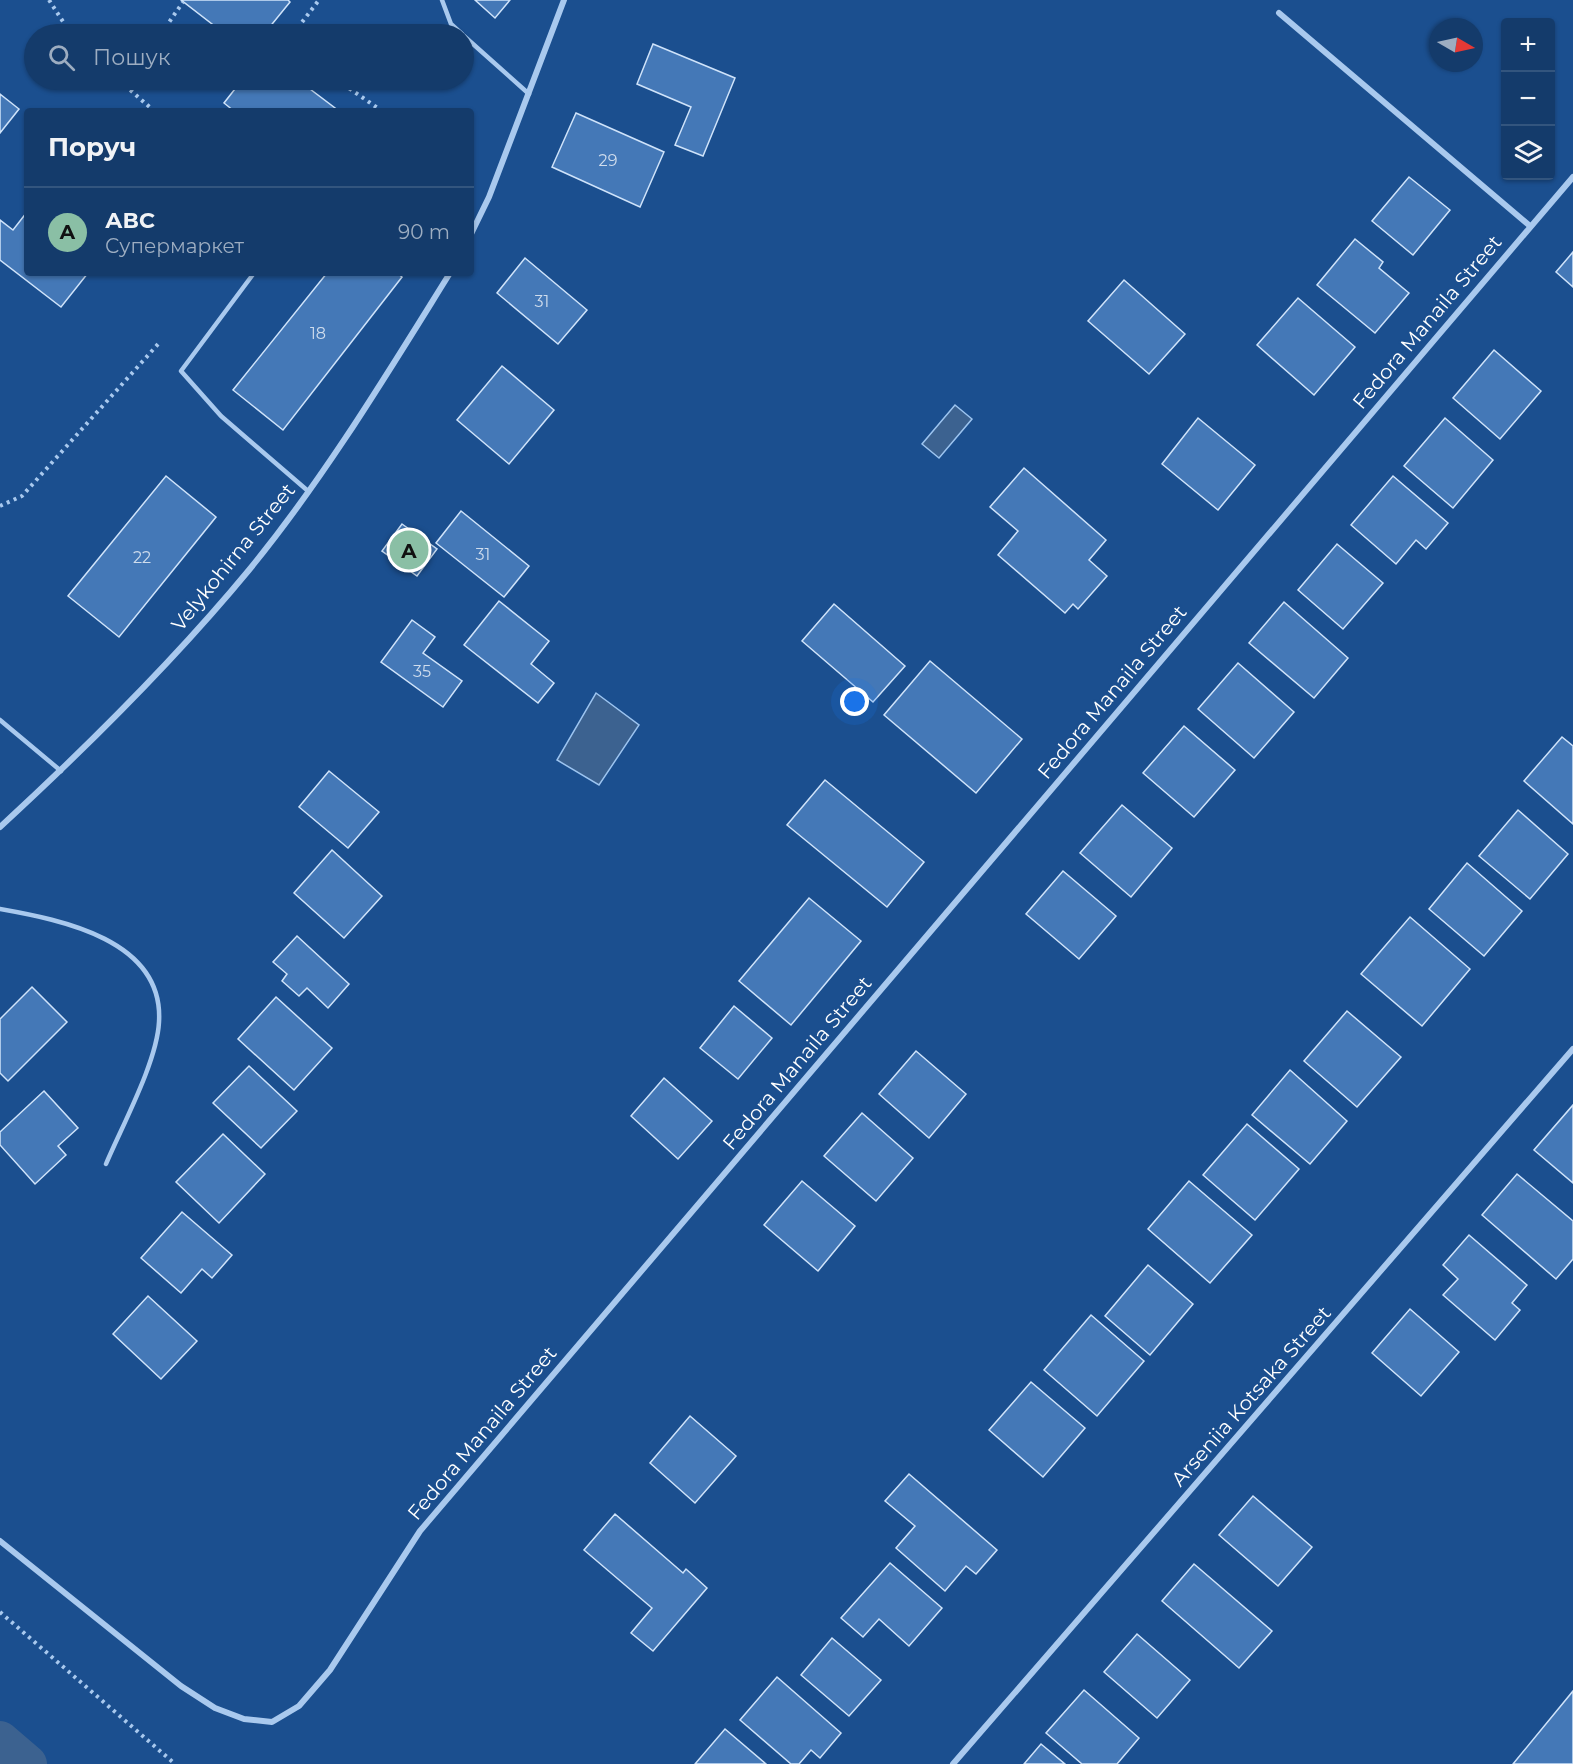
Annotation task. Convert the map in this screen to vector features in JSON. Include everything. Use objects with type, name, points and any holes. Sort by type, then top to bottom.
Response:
[{"type":"street","points":[[474,228],[489,197],[530,94],[564,0]]},
{"type":"street","points":[[1279,13],[1530,226]]},
{"type":"street","name":"Fedora Manaila Street","points":[[0,1541],[181,1686],[214,1708],[244,1719],[272,1722],[299,1706],[330,1670],[420,1531],[1573,177]]},
{"type":"street","name":"Velykohirna Street","points":[[0,827],[61,771],[175,654],[250,569],[308,492],[354,425],[448,276]]},
{"type":"street","name":"Arseniia Kotsaka Street","points":[[953,1764],[1573,1049]]},
{"type":"lane","points":[[442,0],[451,24]]},
{"type":"lane","points":[[474,45],[530,94]]},
{"type":"lane","points":[[252,276],[181,370],[221,416],[308,492]]},
{"type":"lane","points":[[0,720],[61,771]]},
{"type":"lane","points":[[0,909],[53,919],[95,934],[136,959],[155,986],[159,1022],[149,1061],[106,1164]]},
{"type":"path","points":[[49,0],[65,24]]},
{"type":"path","points":[[301,24],[319,0]]},
{"type":"path","points":[[168,24],[183,2]]},
{"type":"path","points":[[130,90],[151,108]]},
{"type":"path","points":[[352,90],[378,108]]},
{"type":"path","points":[[0,506],[22,496],[159,343]]},
{"type":"path","points":[[0,1612],[175,1764]]},
{"type":"water","points":[[955,405],[972,419],[939,458],[922,444]]},
{"type":"water","points":[[596,693],[639,725],[599,785],[557,760]]},
{"type":"building","points":[[181,0],[288,0],[290,2],[272,24],[212,24]]},
{"type":"building","points":[[475,0],[510,0],[495,18]]},
{"type":"building","points":[[653,44],[735,78],[703,156],[675,145],[691,107],[637,84]]},
{"type":"building","points":[[234,90],[311,90],[335,108],[230,108],[224,103]]},
{"type":"building","points":[[0,94],[19,109],[0,133]]},
{"type":"building","points":[[576,113],[664,152],[640,207],[552,167]]},
{"type":"building","points":[[1409,177],[1450,210],[1413,255],[1372,221]]},
{"type":"building","points":[[24,216],[24,276],[86,276],[61,307],[0,260],[0,220],[13,230]]},
{"type":"building","points":[[1355,239],[1383,262],[1379,268],[1409,293],[1375,333],[1317,285]]},
{"type":"building","points":[[1573,252],[1573,287],[1556,272]]},
{"type":"building","points":[[525,258],[587,310],[558,344],[497,293]]},
{"type":"building","points":[[325,276],[402,277],[283,430],[233,390]]},
{"type":"building","points":[[1124,280],[1185,334],[1149,374],[1088,321]]},
{"type":"building","points":[[1298,298],[1355,347],[1314,395],[1257,345]]},
{"type":"building","points":[[1494,350],[1541,391],[1500,439],[1453,398]]},
{"type":"building","points":[[502,366],[554,410],[509,464],[457,420]]},
{"type":"building","points":[[1198,418],[1255,465],[1218,510],[1162,464]]},
{"type":"building","points":[[1445,418],[1493,460],[1453,508],[1404,466]]},
{"type":"building","points":[[1024,468],[1106,540],[1089,560],[1107,576],[1078,609],[1073,604],[1065,613],[998,555],[1018,531],[990,507]]},
{"type":"building","points":[[166,476],[216,517],[119,637],[68,596]]},
{"type":"building","points":[[1393,476],[1448,523],[1426,549],[1416,540],[1396,564],[1351,525]]},
{"type":"building","points":[[461,511],[529,566],[504,597],[436,543]]},
{"type":"building","points":[[402,524],[437,549],[417,576],[382,551]]},
{"type":"building","points":[[1337,544],[1383,583],[1343,629],[1298,590]]},
{"type":"building","points":[[499,601],[549,641],[531,664],[554,683],[538,703],[464,645]]},
{"type":"building","points":[[1284,602],[1348,658],[1314,698],[1249,643]]},
{"type":"building","points":[[834,604],[905,666],[873,702],[802,641]]},
{"type":"building","points":[[412,620],[435,637],[423,653],[462,681],[443,707],[381,662]]},
{"type":"building","points":[[930,661],[1022,739],[976,793],[884,715]]},
{"type":"building","points":[[1238,663],[1294,712],[1254,758],[1198,709]]},
{"type":"building","points":[[1184,726],[1235,770],[1194,817],[1143,773]]},
{"type":"building","points":[[1562,737],[1573,746],[1573,824],[1524,781]]},
{"type":"building","points":[[329,771],[379,812],[348,848],[299,807]]},
{"type":"building","points":[[825,780],[924,862],[887,907],[787,825]]},
{"type":"building","points":[[1122,805],[1172,848],[1131,897],[1080,853]]},
{"type":"building","points":[[1518,810],[1568,854],[1530,899],[1479,856]]},
{"type":"building","points":[[332,850],[382,896],[344,938],[294,893]]},
{"type":"building","points":[[1467,863],[1522,911],[1484,956],[1429,909]]},
{"type":"building","points":[[1063,871],[1116,916],[1079,959],[1026,914]]},
{"type":"building","points":[[809,898],[861,941],[791,1025],[739,981]]},
{"type":"building","points":[[1410,917],[1470,969],[1422,1026],[1361,974]]},
{"type":"building","points":[[297,936],[349,984],[328,1008],[307,988],[299,996],[282,981],[287,974],[273,962]]},
{"type":"building","points":[[32,987],[67,1022],[8,1081],[0,1073],[0,1019]]},
{"type":"building","points":[[276,997],[332,1048],[294,1090],[238,1039]]},
{"type":"building","points":[[734,1006],[772,1038],[738,1079],[700,1048]]},
{"type":"building","points":[[1347,1011],[1401,1057],[1357,1107],[1304,1061]]},
{"type":"building","points":[[916,1051],[966,1094],[929,1138],[879,1094]]},
{"type":"building","points":[[249,1066],[297,1111],[261,1148],[213,1103]]},
{"type":"building","points":[[1290,1070],[1347,1121],[1310,1164],[1252,1115]]},
{"type":"building","points":[[664,1078],[712,1121],[678,1159],[631,1116]]},
{"type":"building","points":[[44,1091],[78,1128],[58,1146],[66,1155],[35,1184],[0,1145],[0,1132]]},
{"type":"building","points":[[1573,1105],[1573,1183],[1534,1150]]},
{"type":"building","points":[[862,1113],[913,1158],[876,1201],[824,1156]]},
{"type":"building","points":[[1247,1124],[1299,1169],[1255,1220],[1203,1175]]},
{"type":"building","points":[[223,1134],[265,1174],[219,1223],[176,1182]]},
{"type":"building","points":[[1517,1174],[1573,1221],[1573,1259],[1556,1279],[1482,1215]]},
{"type":"building","points":[[802,1181],[855,1226],[818,1271],[764,1225]]},
{"type":"building","points":[[1189,1181],[1252,1235],[1210,1283],[1148,1229]]},
{"type":"building","points":[[182,1212],[232,1255],[212,1278],[202,1269],[181,1293],[141,1258]]},
{"type":"building","points":[[1469,1235],[1527,1285],[1512,1303],[1520,1310],[1495,1340],[1443,1295],[1458,1279],[1443,1265]]},
{"type":"building","points":[[1148,1265],[1193,1304],[1150,1355],[1105,1316]]},
{"type":"building","points":[[148,1296],[197,1341],[161,1379],[113,1334]]},
{"type":"building","points":[[1410,1309],[1459,1352],[1421,1396],[1372,1353]]},
{"type":"building","points":[[1091,1315],[1144,1361],[1097,1416],[1044,1370]]},
{"type":"building","points":[[1031,1382],[1085,1428],[1043,1477],[989,1430]]},
{"type":"building","points":[[690,1416],[736,1456],[695,1503],[650,1463]]},
{"type":"building","points":[[909,1474],[997,1550],[976,1574],[966,1566],[945,1591],[896,1548],[915,1526],[885,1501]]},
{"type":"building","points":[[1253,1496],[1312,1547],[1278,1586],[1219,1535]]},
{"type":"building","points":[[615,1514],[683,1573],[686,1569],[707,1588],[653,1651],[631,1633],[652,1608],[584,1550]]},
{"type":"building","points":[[890,1563],[942,1608],[909,1646],[879,1619],[863,1637],[841,1618]]},
{"type":"building","points":[[1194,1564],[1272,1631],[1239,1668],[1162,1601]]},
{"type":"building","points":[[1137,1634],[1190,1680],[1157,1718],[1104,1672]]},
{"type":"building","points":[[832,1638],[881,1680],[849,1716],[801,1675]]},
{"type":"building","points":[[777,1677],[841,1733],[820,1758],[811,1750],[799,1764],[791,1764],[740,1720]]},
{"type":"building","points":[[1084,1690],[1139,1738],[1117,1764],[1082,1764],[1046,1733]]},
{"type":"building","points":[[1573,1691],[1573,1764],[1513,1764]]},
{"type":"building","points":[[725,1729],[766,1764],[695,1764]]},
{"type":"building","points":[[1041,1744],[1065,1764],[1024,1764]]},
{"type":"waterway","points":[[0,1740],[28,1764]]},
{"type":"place","name":"АВС","points":[[409,550]]}]
